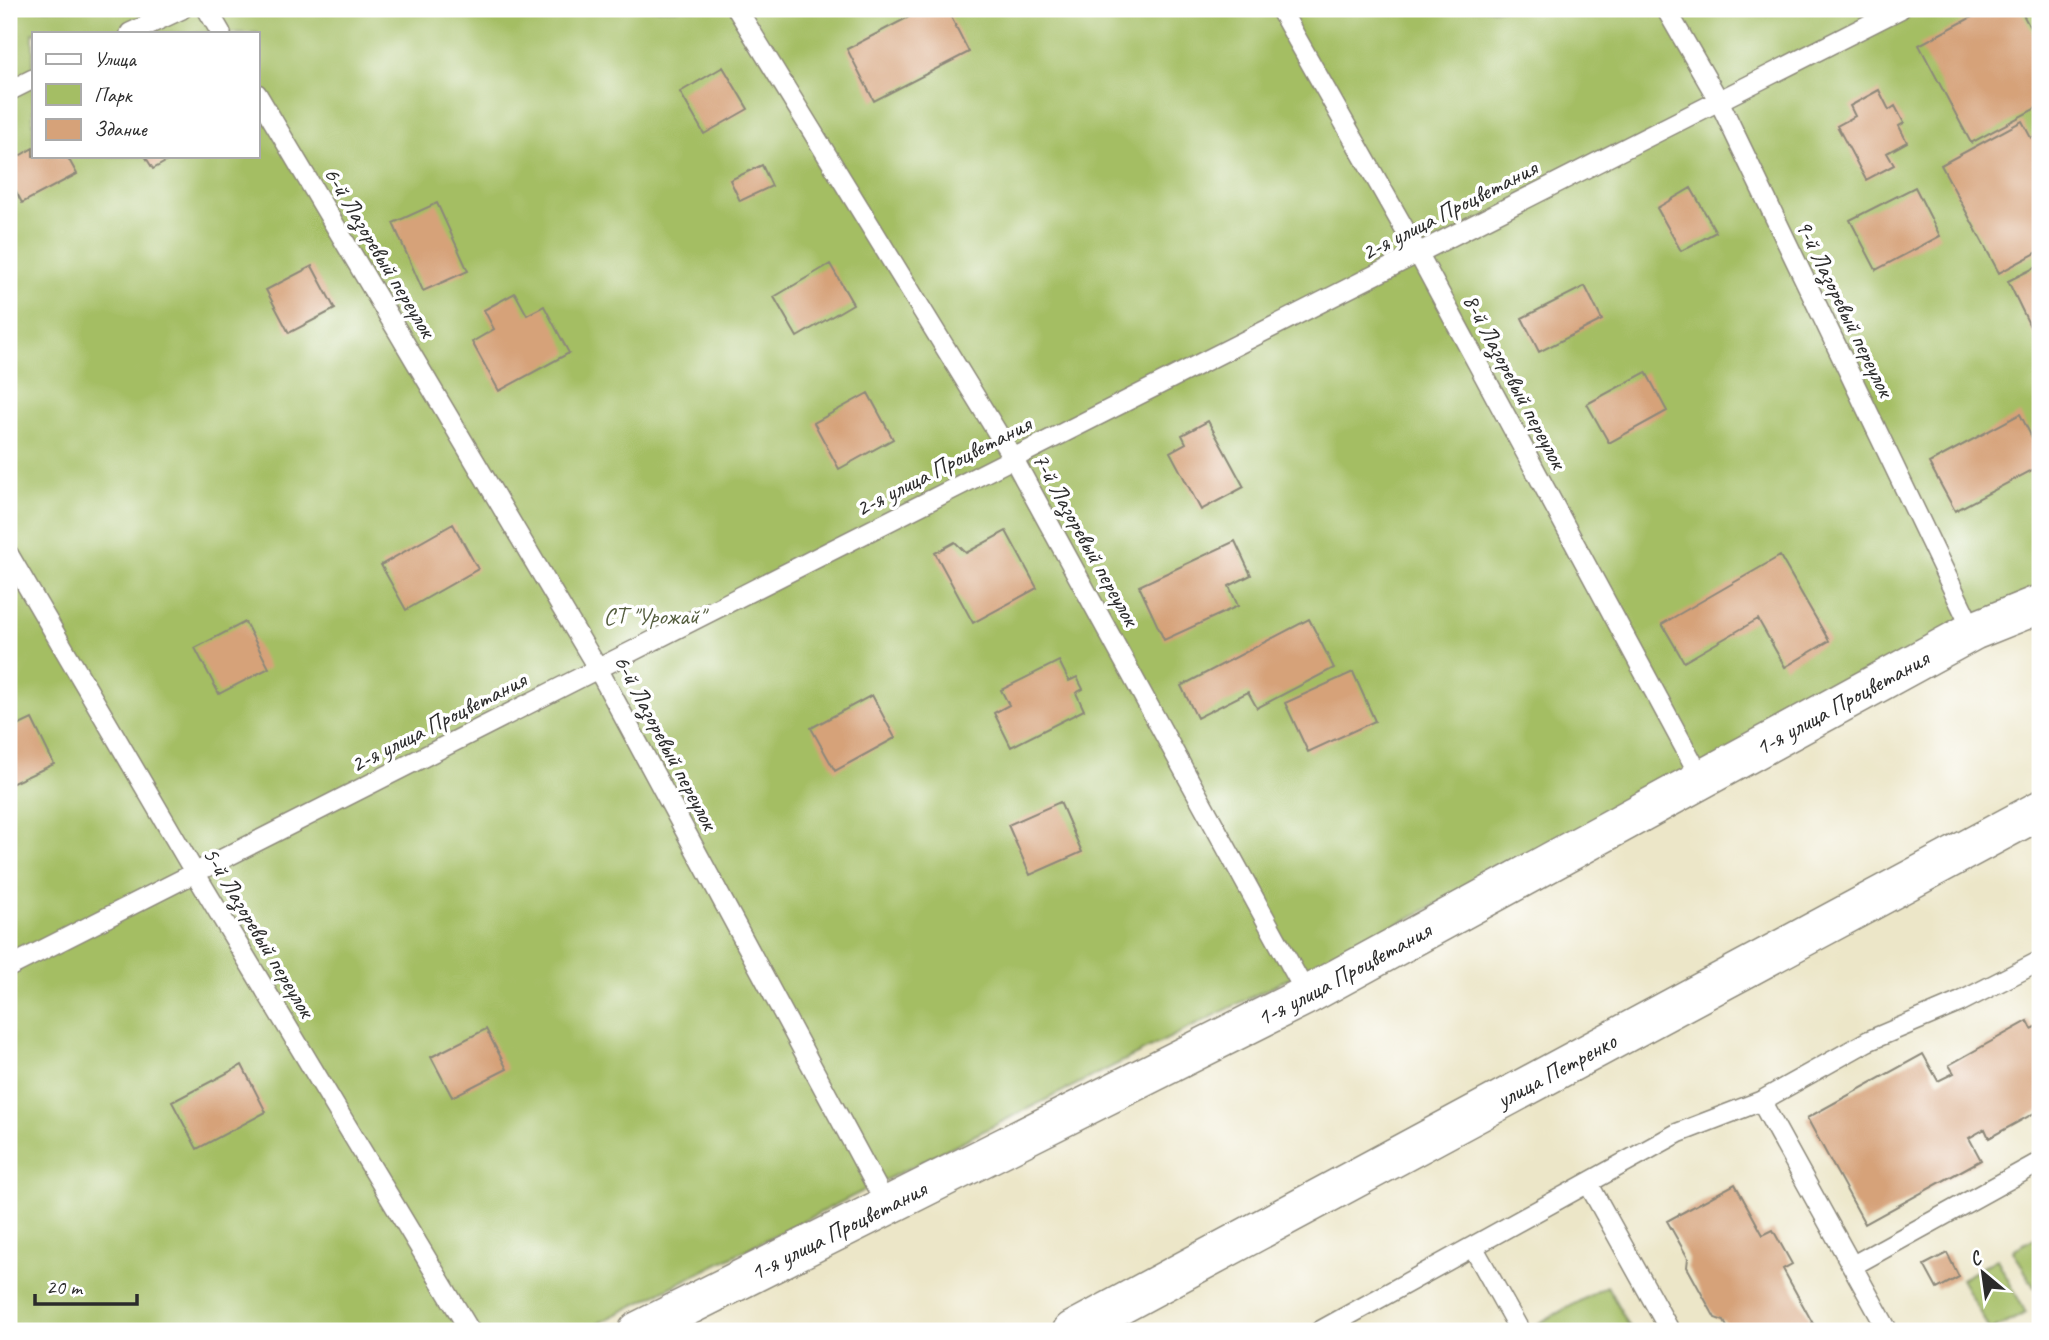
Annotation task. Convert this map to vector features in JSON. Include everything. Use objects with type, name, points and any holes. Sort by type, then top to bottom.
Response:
[{"type":"street","name":"1-я улица Процветания","points":[[639,1331],[1307,995],[1973,631],[2040,604]]},
{"type":"street","name":"улица Петренко","points":[[1072,1331],[2040,810]]},
{"type":"lane","points":[[132,32],[182,9]]},
{"type":"lane","points":[[207,9],[220,32]]},
{"type":"lane","name":"7-й Лазоревый переулок","points":[[737,9],[1013,458],[1307,995]]},
{"type":"lane","name":"8-й Лазоревый переулок","points":[[1280,9],[1418,253],[1701,778]]},
{"type":"lane","name":"9-й Лазоревый переулок","points":[[1667,9],[1718,101],[1973,631]]},
{"type":"lane","name":"2-я улица Процветания","points":[[9,967],[1900,9]]},
{"type":"lane","points":[[9,91],[32,80]]},
{"type":"lane","name":"6-й Лазоревый переулок","points":[[259,97],[598,668],[887,1206]]},
{"type":"lane","name":"5-й Лазоревый переулок","points":[[9,555],[195,873],[470,1331]]},
{"type":"lane","points":[[1320,1331],[1678,1133],[1761,1101],[1868,1041],[1960,1002],[2040,961]]},
{"type":"lane","points":[[1761,1101],[1888,1331]]},
{"type":"lane","points":[[1852,1266],[2040,1163]]},
{"type":"lane","points":[[1588,1183],[1670,1331]]},
{"type":"lane","points":[[1473,1247],[1520,1331]]},
{"type":"green space","name":"СТ \"Урожай\"","points":[[9,9],[2040,9],[2040,603],[583,1331],[9,1331]]},
{"type":"green space","points":[[2040,1235],[2040,1298],[2013,1250]]},
{"type":"green space","points":[[1997,1259],[2026,1313],[1990,1331],[1961,1279]]},
{"type":"green space","points":[[1607,1286],[1632,1331],[1544,1331],[1539,1323]]},
{"type":"building","points":[[924,9],[947,9],[969,52],[874,101],[847,49]]},
{"type":"building","points":[[1987,9],[2020,9],[2040,46],[2040,106],[1971,143],[1919,45]]},
{"type":"building","points":[[723,67],[748,109],[704,134],[680,92]]},
{"type":"building","points":[[1879,90],[1889,110],[1895,106],[1904,123],[1899,126],[1907,142],[1887,153],[1894,165],[1866,180],[1837,126],[1855,116],[1850,106]]},
{"type":"building","points":[[2022,121],[2031,138],[2040,133],[2040,251],[1999,273],[1941,165]]},
{"type":"building","points":[[32,149],[32,158],[68,158],[77,174],[22,203],[9,178],[9,162]]},
{"type":"building","points":[[146,158],[172,158],[153,169]]},
{"type":"building","points":[[762,165],[772,186],[740,201],[730,180]]},
{"type":"building","points":[[1915,187],[1940,236],[1876,270],[1850,220]]},
{"type":"building","points":[[1691,188],[1716,232],[1681,251],[1657,208]]},
{"type":"building","points":[[437,203],[468,271],[423,291],[393,223]]},
{"type":"building","points":[[830,264],[853,304],[797,337],[774,297]]},
{"type":"building","points":[[2040,265],[2040,347],[2008,281]]},
{"type":"building","points":[[312,266],[335,309],[289,333],[266,290]]},
{"type":"building","points":[[1585,286],[1602,320],[1539,352],[1522,318]]},
{"type":"building","points":[[515,293],[527,315],[544,306],[569,353],[499,391],[472,342],[494,329],[484,310]]},
{"type":"building","points":[[1646,372],[1667,411],[1609,443],[1587,404]]},
{"type":"building","points":[[868,393],[893,439],[839,469],[814,423]]},
{"type":"building","points":[[2020,414],[2040,453],[2040,466],[1955,511],[1929,463]]},
{"type":"building","points":[[1208,421],[1244,487],[1201,510],[1170,452],[1186,443],[1182,435]]},
{"type":"building","points":[[453,524],[478,569],[406,610],[381,565]]},
{"type":"building","points":[[1006,531],[1037,588],[973,623],[935,553],[955,542],[966,553]]},
{"type":"building","points":[[1235,541],[1251,575],[1229,586],[1238,606],[1164,640],[1139,586]]},
{"type":"building","points":[[1780,556],[1829,641],[1785,667],[1758,619],[1684,662],[1662,624]]},
{"type":"building","points":[[1309,619],[1334,668],[1257,708],[1248,692],[1197,718],[1181,686]]},
{"type":"building","points":[[245,622],[269,668],[219,694],[195,648]]},
{"type":"building","points":[[1059,661],[1069,681],[1077,677],[1083,689],[1076,693],[1084,710],[1011,747],[994,713],[1009,705],[1001,690]]},
{"type":"building","points":[[1353,672],[1375,721],[1308,752],[1285,703]]},
{"type":"building","points":[[872,695],[895,738],[835,771],[811,728]]},
{"type":"building","points":[[32,719],[54,764],[9,785],[9,730]]},
{"type":"building","points":[[1060,802],[1082,852],[1030,875],[1008,825]]},
{"type":"building","points":[[2028,1021],[2032,1029],[2040,1025],[2040,1110],[1989,1138],[1985,1129],[1969,1138],[1981,1160],[1865,1224],[1807,1118],[1923,1054],[1938,1081],[1954,1073],[1949,1065]]},
{"type":"building","points":[[486,1029],[507,1069],[452,1097],[431,1057]]},
{"type":"building","points":[[242,1065],[266,1112],[197,1149],[172,1102]]},
{"type":"building","points":[[1735,1184],[1763,1235],[1773,1230],[1792,1264],[1783,1269],[1817,1331],[1729,1331],[1724,1321],[1715,1318],[1687,1267],[1688,1258],[1667,1221]]},
{"type":"building","points":[[1947,1253],[1959,1277],[1937,1289],[1924,1265]]}]
